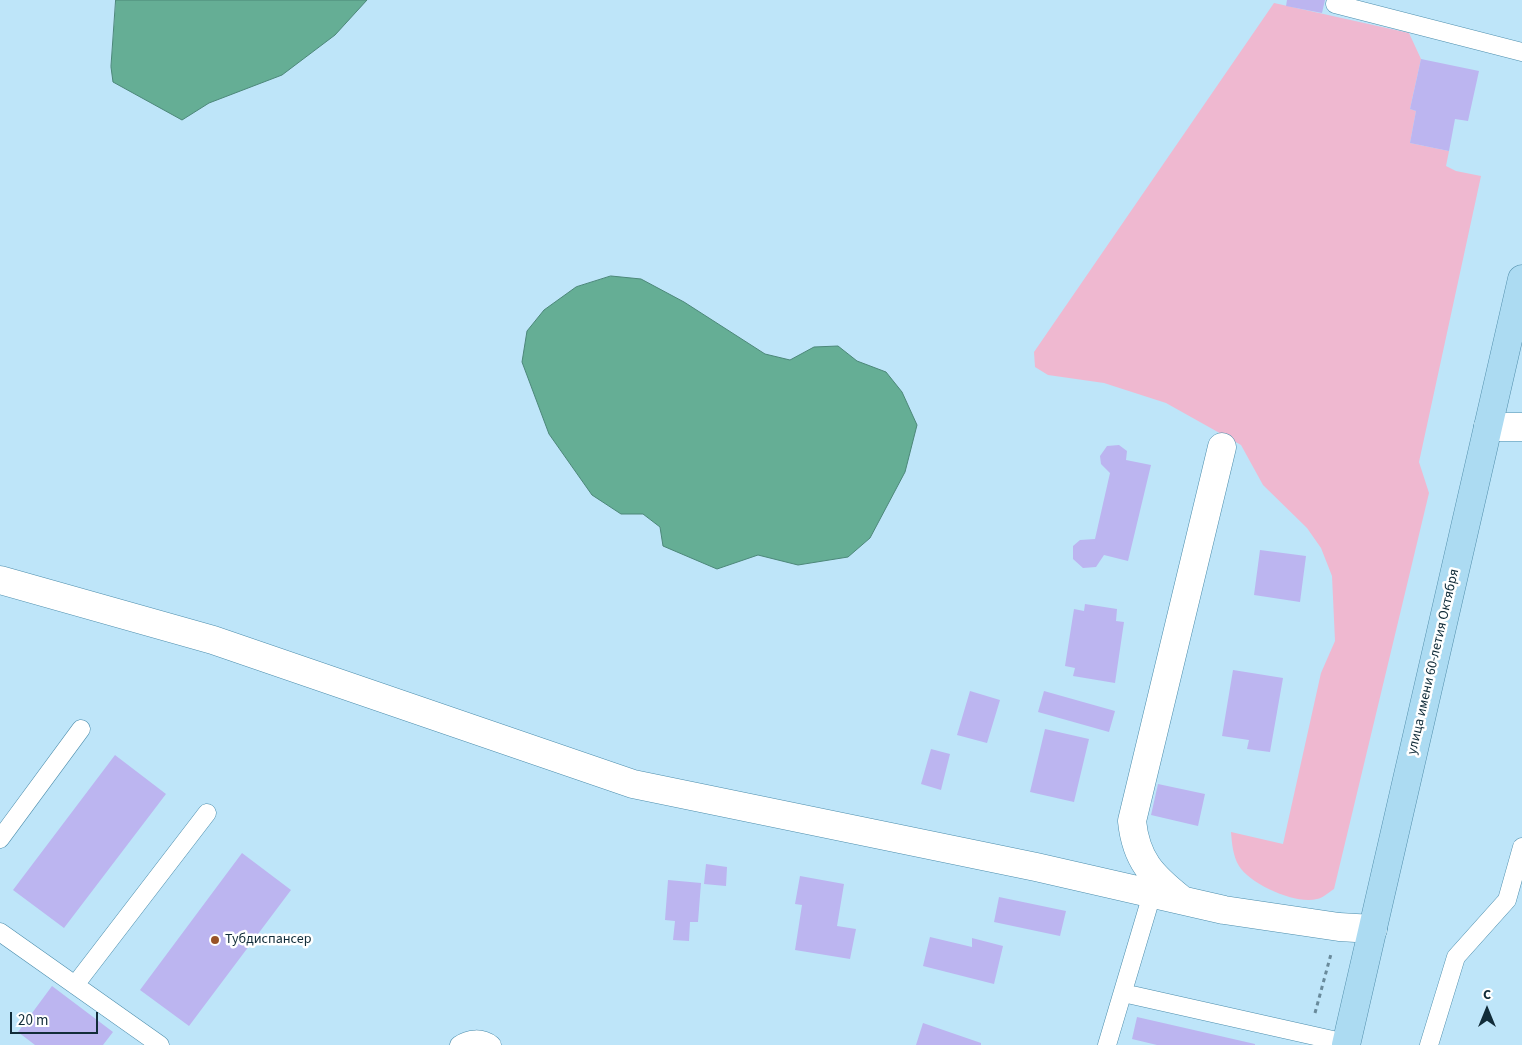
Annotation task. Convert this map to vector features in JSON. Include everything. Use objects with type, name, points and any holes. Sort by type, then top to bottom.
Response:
[{"type":"main road","name":"улица имени 60-летия Октября","points":[[1346,1044],[1522,279]]},
{"type":"street","points":[[1488,427],[1522,428]]},
{"type":"street","points":[[1185,901],[1158,880],[1144,864],[1134,837],[1132,821],[1222,447]]},
{"type":"street","points":[[0,580],[213,640],[633,784],[1036,867],[1224,910],[1339,927],[1373,929]]},
{"type":"lane","points":[[1335,4],[1522,52]]},
{"type":"lane","points":[[0,839],[82,729]]},
{"type":"lane","points":[[75,985],[207,813]]},
{"type":"lane","points":[[1429,1045],[1456,957],[1514,904],[1522,847]]},
{"type":"lane","points":[[1107,1045],[1152,894]]},
{"type":"lane","points":[[0,932],[160,1045]]},
{"type":"lane","points":[[1123,993],[1346,1044]]},
{"type":"lane","points":[[459,1045],[473,1038],[487,1041],[492,1045]]},
{"type":"path","points":[[1310,1035],[1339,927]]},
{"type":"shaded area","points":[[116,0],[367,0],[335,35],[282,75],[209,103],[182,120],[113,82],[111,67]]},
{"type":"shaded area","points":[[1274,3],[1409,33],[1421,59],[1410,109],[1416,111],[1410,143],[1449,151],[1446,166],[1456,171],[1481,176],[1419,462],[1429,493],[1334,889],[1324,896],[1308,900],[1274,892],[1245,873],[1235,858],[1231,832],[1283,844],[1321,673],[1335,641],[1332,576],[1321,548],[1307,528],[1263,485],[1241,445],[1166,403],[1104,383],[1048,375],[1035,367],[1034,352]]},
{"type":"shaded area","points":[[611,276],[641,279],[684,302],[765,354],[790,360],[814,347],[838,346],[857,361],[886,372],[902,392],[917,425],[905,472],[870,538],[848,557],[798,565],[758,555],[717,569],[663,546],[660,527],[643,514],[621,514],[592,495],[549,434],[522,362],[527,331],[544,310],[576,287]]},
{"type":"building","points":[[1287,0],[1325,0],[1322,13],[1286,6]]},
{"type":"building","points":[[1421,59],[1479,71],[1468,121],[1455,119],[1449,151],[1410,143],[1416,111],[1410,109]]},
{"type":"building","points":[[1119,445],[1127,451],[1126,460],[1151,465],[1128,561],[1104,555],[1096,567],[1083,568],[1073,559],[1073,546],[1080,540],[1095,539],[1110,473],[1101,464],[1100,456],[1107,446]]},
{"type":"building","points":[[1260,550],[1306,556],[1300,602],[1254,595]]},
{"type":"building","points":[[1085,604],[1117,609],[1116,621],[1124,622],[1115,683],[1073,676],[1075,668],[1065,666],[1074,609],[1084,611]]},
{"type":"building","points":[[1233,670],[1283,678],[1270,752],[1247,749],[1249,740],[1222,736]]},
{"type":"building","points":[[970,691],[1000,700],[987,743],[957,735]]},
{"type":"building","points":[[1044,691],[1115,711],[1109,732],[1038,712]]},
{"type":"building","points":[[1045,729],[1089,739],[1074,802],[1030,792]]},
{"type":"building","points":[[931,749],[950,754],[941,790],[921,784]]},
{"type":"building","points":[[115,755],[166,794],[64,928],[13,890]]},
{"type":"building","points":[[1158,784],[1205,794],[1198,826],[1151,815]]},
{"type":"building","name":"Тубдиспансер","points":[[242,853],[291,890],[189,1026],[140,990]]},
{"type":"building","points":[[706,864],[727,867],[726,886],[704,884]]},
{"type":"building","points":[[800,876],[844,884],[837,926],[856,929],[850,959],[795,950],[802,905],[795,904]]},
{"type":"building","points":[[668,880],[701,883],[698,922],[690,922],[689,941],[673,940],[675,921],[665,920]]},
{"type":"building","points":[[999,897],[1066,911],[1060,936],[994,922]]},
{"type":"building","points":[[930,937],[972,947],[972,938],[1003,946],[994,984],[923,966]]},
{"type":"building","points":[[52,986],[113,1032],[103,1045],[35,1045],[18,1032]]},
{"type":"building","points":[[1137,1017],[1255,1045],[1157,1045],[1132,1039]]},
{"type":"building","points":[[923,1023],[981,1043],[981,1045],[916,1045]]},
{"type":"place","name":"Тубдиспансер","points":[[215,940]]}]
